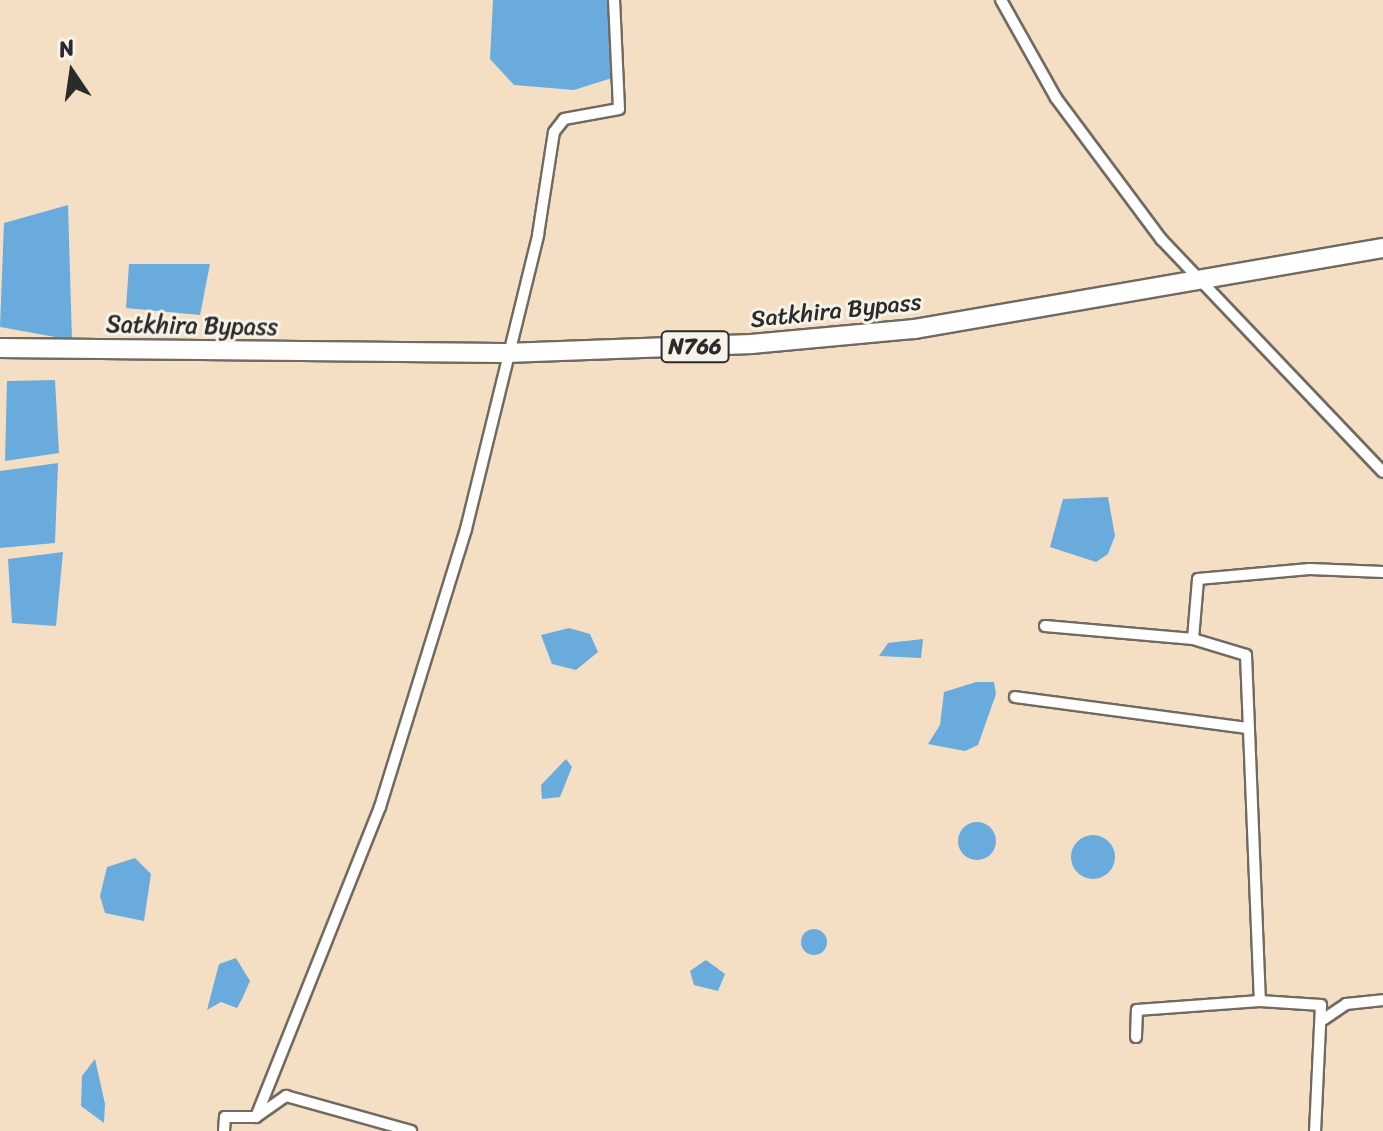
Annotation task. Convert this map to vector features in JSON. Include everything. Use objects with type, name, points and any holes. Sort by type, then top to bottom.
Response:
[{"type":"highway","name":"Satkhira Bypass","points":[[0,348],[506,353],[901,331],[1383,248]]},
{"type":"street","points":[[256,1117],[380,807],[466,529],[557,126],[619,109],[614,0]]},
{"type":"street","points":[[1001,0],[1023,47],[1087,143],[1197,280],[1383,472]]},
{"type":"street","points":[[1193,639],[1198,579],[1310,569],[1383,572]]},
{"type":"street","points":[[1045,626],[1193,639],[1246,655],[1246,728],[1260,1001]]},
{"type":"street","points":[[1015,697],[1246,728]]},
{"type":"street","points":[[1324,1019],[1346,1004],[1383,1000]]},
{"type":"street","points":[[1136,1037],[1137,1010],[1260,1001],[1321,1005],[1324,1019],[1315,1131]]},
{"type":"street","points":[[224,1131],[225,1117],[256,1117],[286,1096],[411,1131]]},
{"type":"water","points":[[493,0],[608,0],[612,78],[574,90],[514,85],[490,59]]},
{"type":"water","points":[[68,205],[72,340],[0,327],[4,223]]},
{"type":"water","points":[[129,264],[210,264],[200,315],[126,308]]},
{"type":"water","points":[[55,380],[59,453],[5,461],[7,381]]},
{"type":"water","points":[[58,463],[55,543],[0,548],[0,471]]},
{"type":"water","points":[[1108,497],[1115,536],[1108,554],[1096,562],[1050,547],[1063,499]]},
{"type":"water","points":[[63,552],[56,626],[12,623],[8,559]]},
{"type":"water","points":[[569,628],[590,634],[598,652],[576,670],[552,664],[541,635]]},
{"type":"water","points":[[923,639],[921,658],[879,656],[888,643]]},
{"type":"water","points":[[976,682],[994,682],[996,694],[978,745],[965,751],[928,744],[940,725],[944,692]]},
{"type":"water","points":[[566,759],[572,767],[560,797],[542,799],[541,785]]},
{"type":"water","points":[[977,822],[990,828],[996,841],[990,854],[977,860],[964,854],[958,841],[964,828]]},
{"type":"water","points":[[1093,835],[1109,841],[1115,857],[1109,873],[1093,879],[1077,873],[1071,857],[1077,841]]},
{"type":"water","points":[[135,858],[151,874],[144,921],[105,913],[100,896],[107,867]]},
{"type":"water","points":[[814,929],[823,933],[827,942],[823,951],[814,955],[805,951],[801,942],[805,933]]},
{"type":"water","points":[[236,958],[250,981],[237,1008],[221,1002],[207,1010],[219,964]]},
{"type":"water","points":[[706,960],[725,974],[718,991],[694,985],[690,971]]},
{"type":"water","points":[[95,1059],[105,1104],[104,1123],[81,1106],[82,1076]]}]
